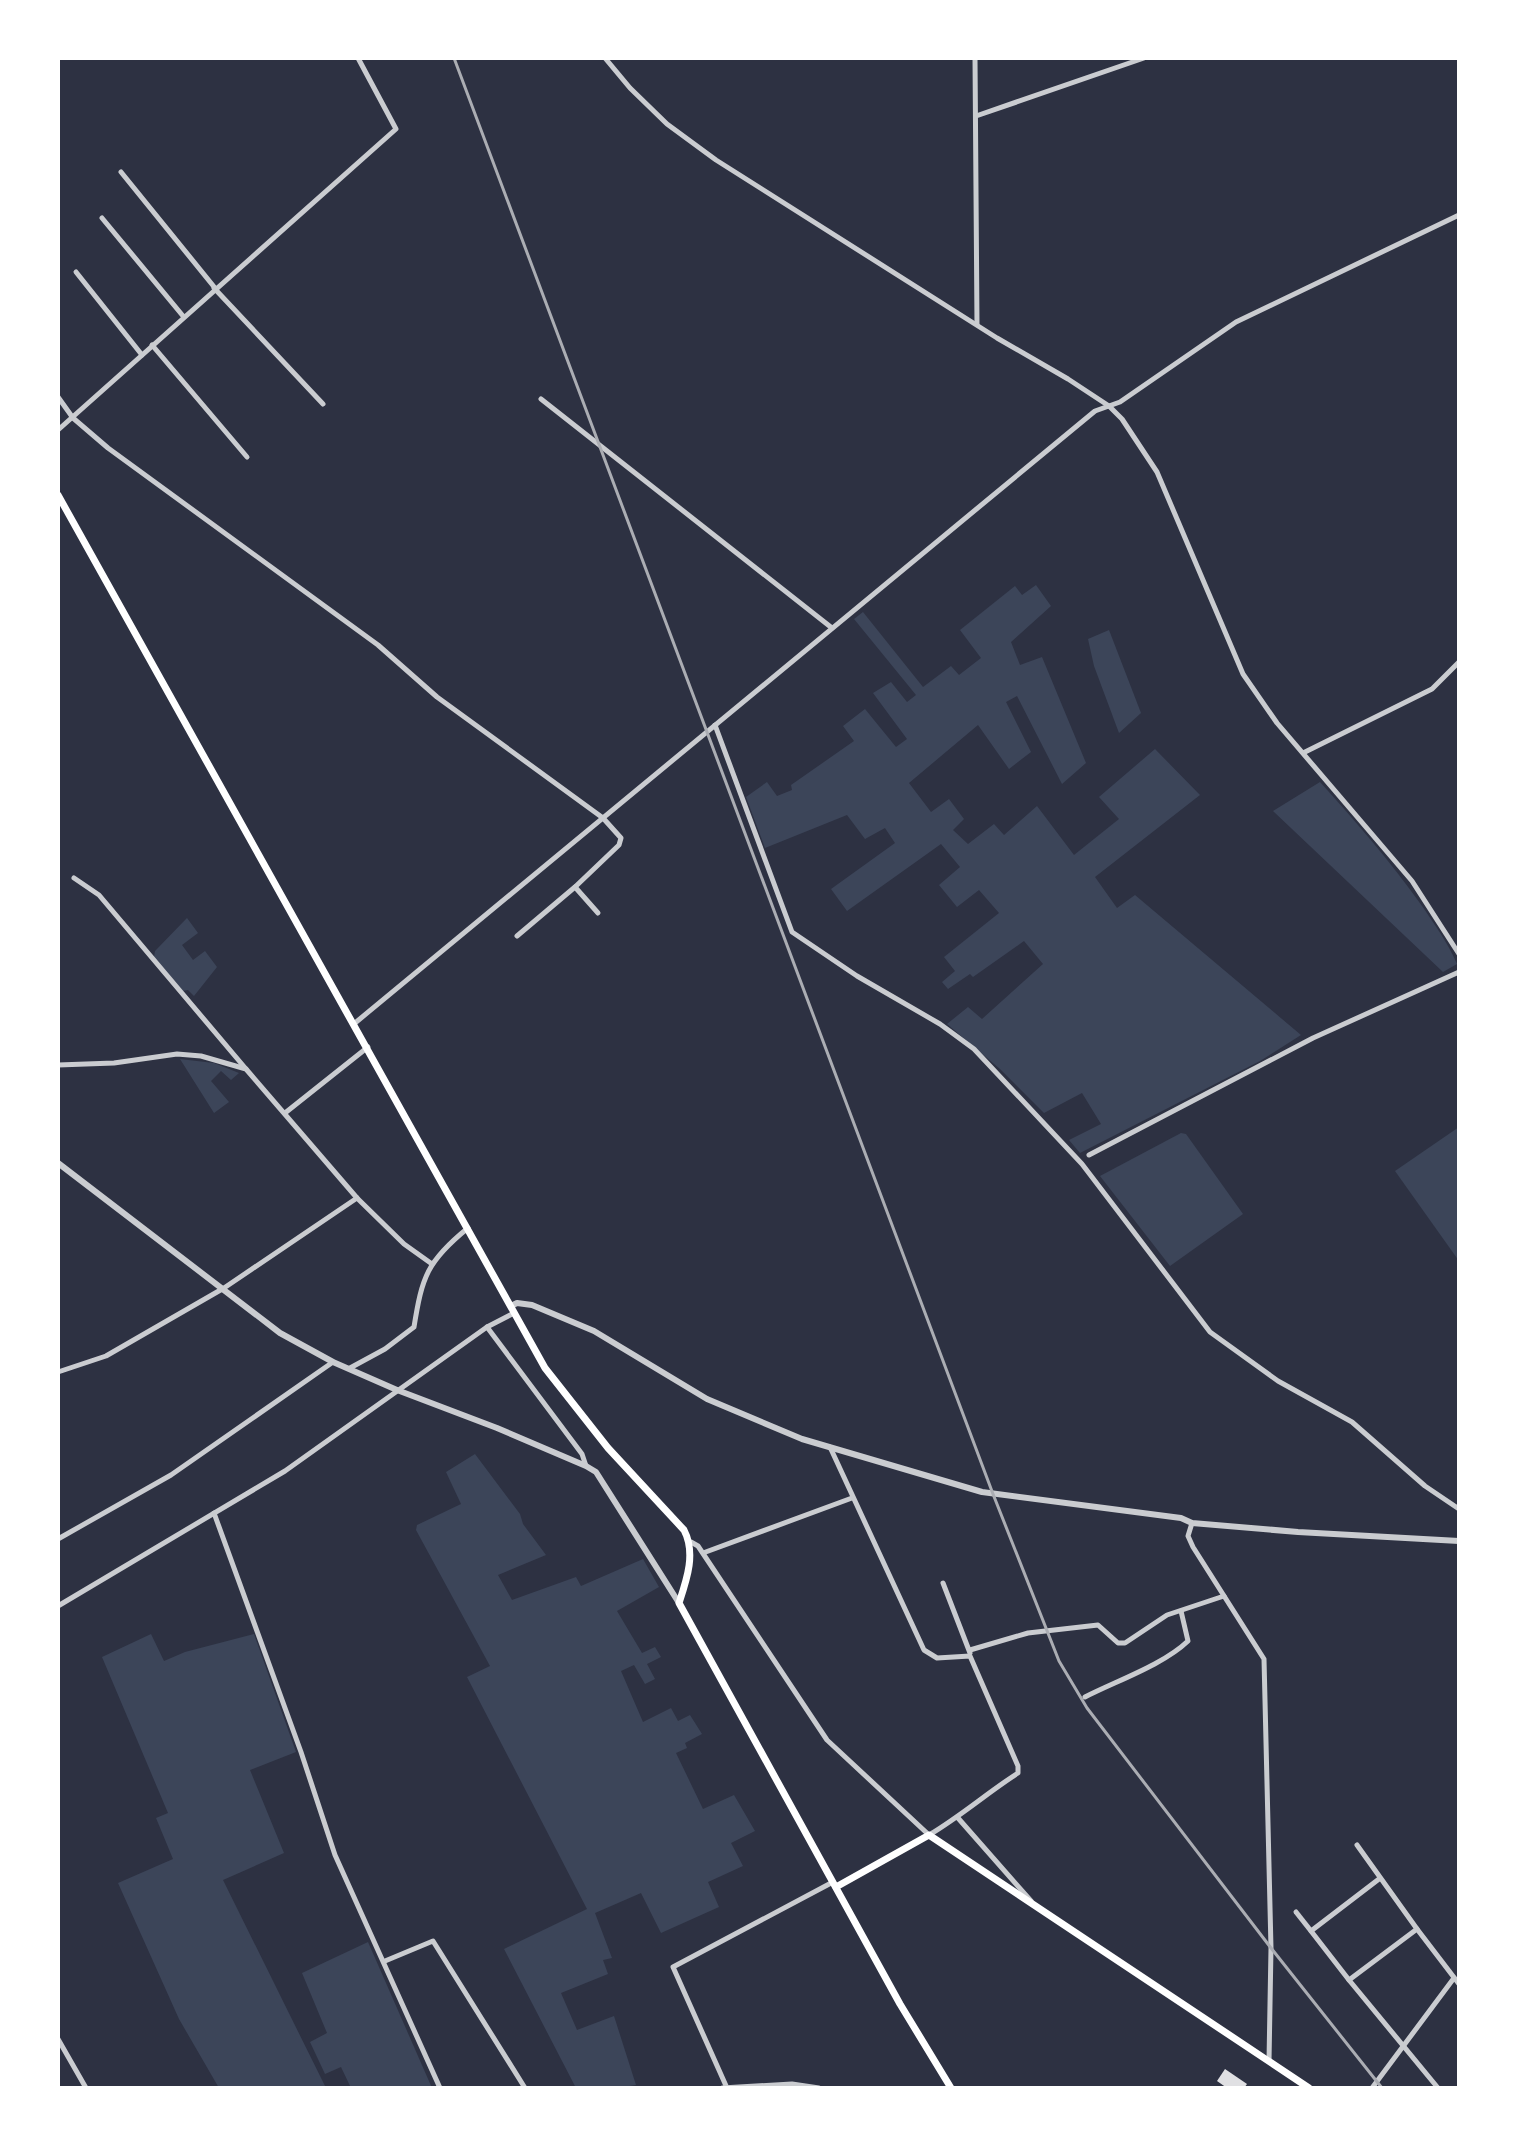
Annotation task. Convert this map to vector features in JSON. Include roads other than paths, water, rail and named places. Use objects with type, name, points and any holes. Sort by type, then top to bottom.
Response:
[{"type":"main road","points":[[58,495],[545,1368],[608,1448],[666,1507],[691,1542],[687,1578],[679,1603],[900,2004],[951,2088]]},
{"type":"main road","points":[[834,1885],[929,1835],[1309,2088]]},
{"type":"street","points":[[58,430],[396,129],[358,58]]},
{"type":"street","points":[[605,58],[630,88],[687,140],[749,183],[1109,406],[1122,419],[1157,472],[1235,661],[1277,723],[1412,881],[1459,954]]},
{"type":"street","points":[[975,58],[977,325]]},
{"type":"street","points":[[976,116],[1144,58]]},
{"type":"street","points":[[121,172],[214,288],[323,404]]},
{"type":"street","points":[[355,1023],[1095,411],[1120,402],[1236,322],[1459,215]]},
{"type":"street","points":[[102,218],[183,316]]},
{"type":"street","points":[[76,272],[142,355]]},
{"type":"street","points":[[152,345],[247,457]]},
{"type":"street","points":[[58,397],[73,418],[108,448],[378,645],[437,697],[603,818],[618,833],[621,838],[619,845],[517,936]]},
{"type":"street","points":[[541,399],[832,628]]},
{"type":"street","points":[[1303,753],[1432,689],[1459,662]]},
{"type":"street","points":[[715,725],[792,932],[857,976],[940,1024],[974,1049],[1082,1164],[1210,1332],[1278,1381],[1352,1422],[1425,1486],[1459,1509]]},
{"type":"street","points":[[74,878],[99,895],[357,1198],[404,1244],[432,1264]]},
{"type":"street","points":[[575,887],[598,913]]},
{"type":"street","points":[[1089,1155],[1313,1038],[1459,972]]},
{"type":"street","points":[[285,1113],[368,1047]]},
{"type":"street","points":[[58,1065],[114,1063],[177,1054],[201,1056],[246,1069]]},
{"type":"street","points":[[58,1163],[280,1333],[333,1362],[397,1390],[586,1466],[600,1477],[679,1603]]},
{"type":"street","points":[[58,1372],[106,1356],[224,1288],[357,1198]]},
{"type":"street","points":[[350,1368],[385,1349],[414,1327],[421,1284],[432,1264],[468,1228]]},
{"type":"street","points":[[58,1606],[285,1471],[523,1303],[594,1331],[707,1399],[802,1439],[982,1492],[1181,1518],[1192,1523],[1459,1541]]},
{"type":"street","points":[[487,1327],[582,1454],[586,1466]]},
{"type":"street","points":[[58,1539],[171,1475],[333,1362]]},
{"type":"street","points":[[830,1447],[924,1650],[937,1658],[970,1653],[1028,1633],[1098,1625],[1118,1643],[1125,1643],[1167,1615],[1224,1596]]},
{"type":"street","points":[[703,1553],[852,1498]]},
{"type":"street","points":[[214,1513],[335,1855],[440,2088]]},
{"type":"street","points":[[1192,1523],[1188,1536],[1193,1547],[1264,1659],[1271,1948],[1269,2062]]},
{"type":"street","points":[[691,1542],[703,1553],[827,1740],[929,1835],[958,1818],[978,1799],[1018,1773],[1018,1766],[943,1583]]},
{"type":"street","points":[[1085,1697],[1164,1658],[1185,1644],[1188,1641],[1181,1611]]},
{"type":"street","points":[[958,1818],[1037,1908]]},
{"type":"street","points":[[1357,1845],[1379,1879],[1457,1981],[1372,2088]]},
{"type":"street","points":[[1311,1931],[1379,1879]]},
{"type":"street","points":[[819,2088],[792,2084],[724,2088],[673,1967],[834,1885]]},
{"type":"street","points":[[1296,1912],[1438,2088]]},
{"type":"street","points":[[1349,1980],[1417,1929]]},
{"type":"street","points":[[385,1961],[433,1941],[525,2088]]},
{"type":"street","points":[[58,2039],[86,2088]]},
{"type":"railway","points":[[454,58],[993,1494],[1059,1661],[1087,1708],[1382,2088]]}]
